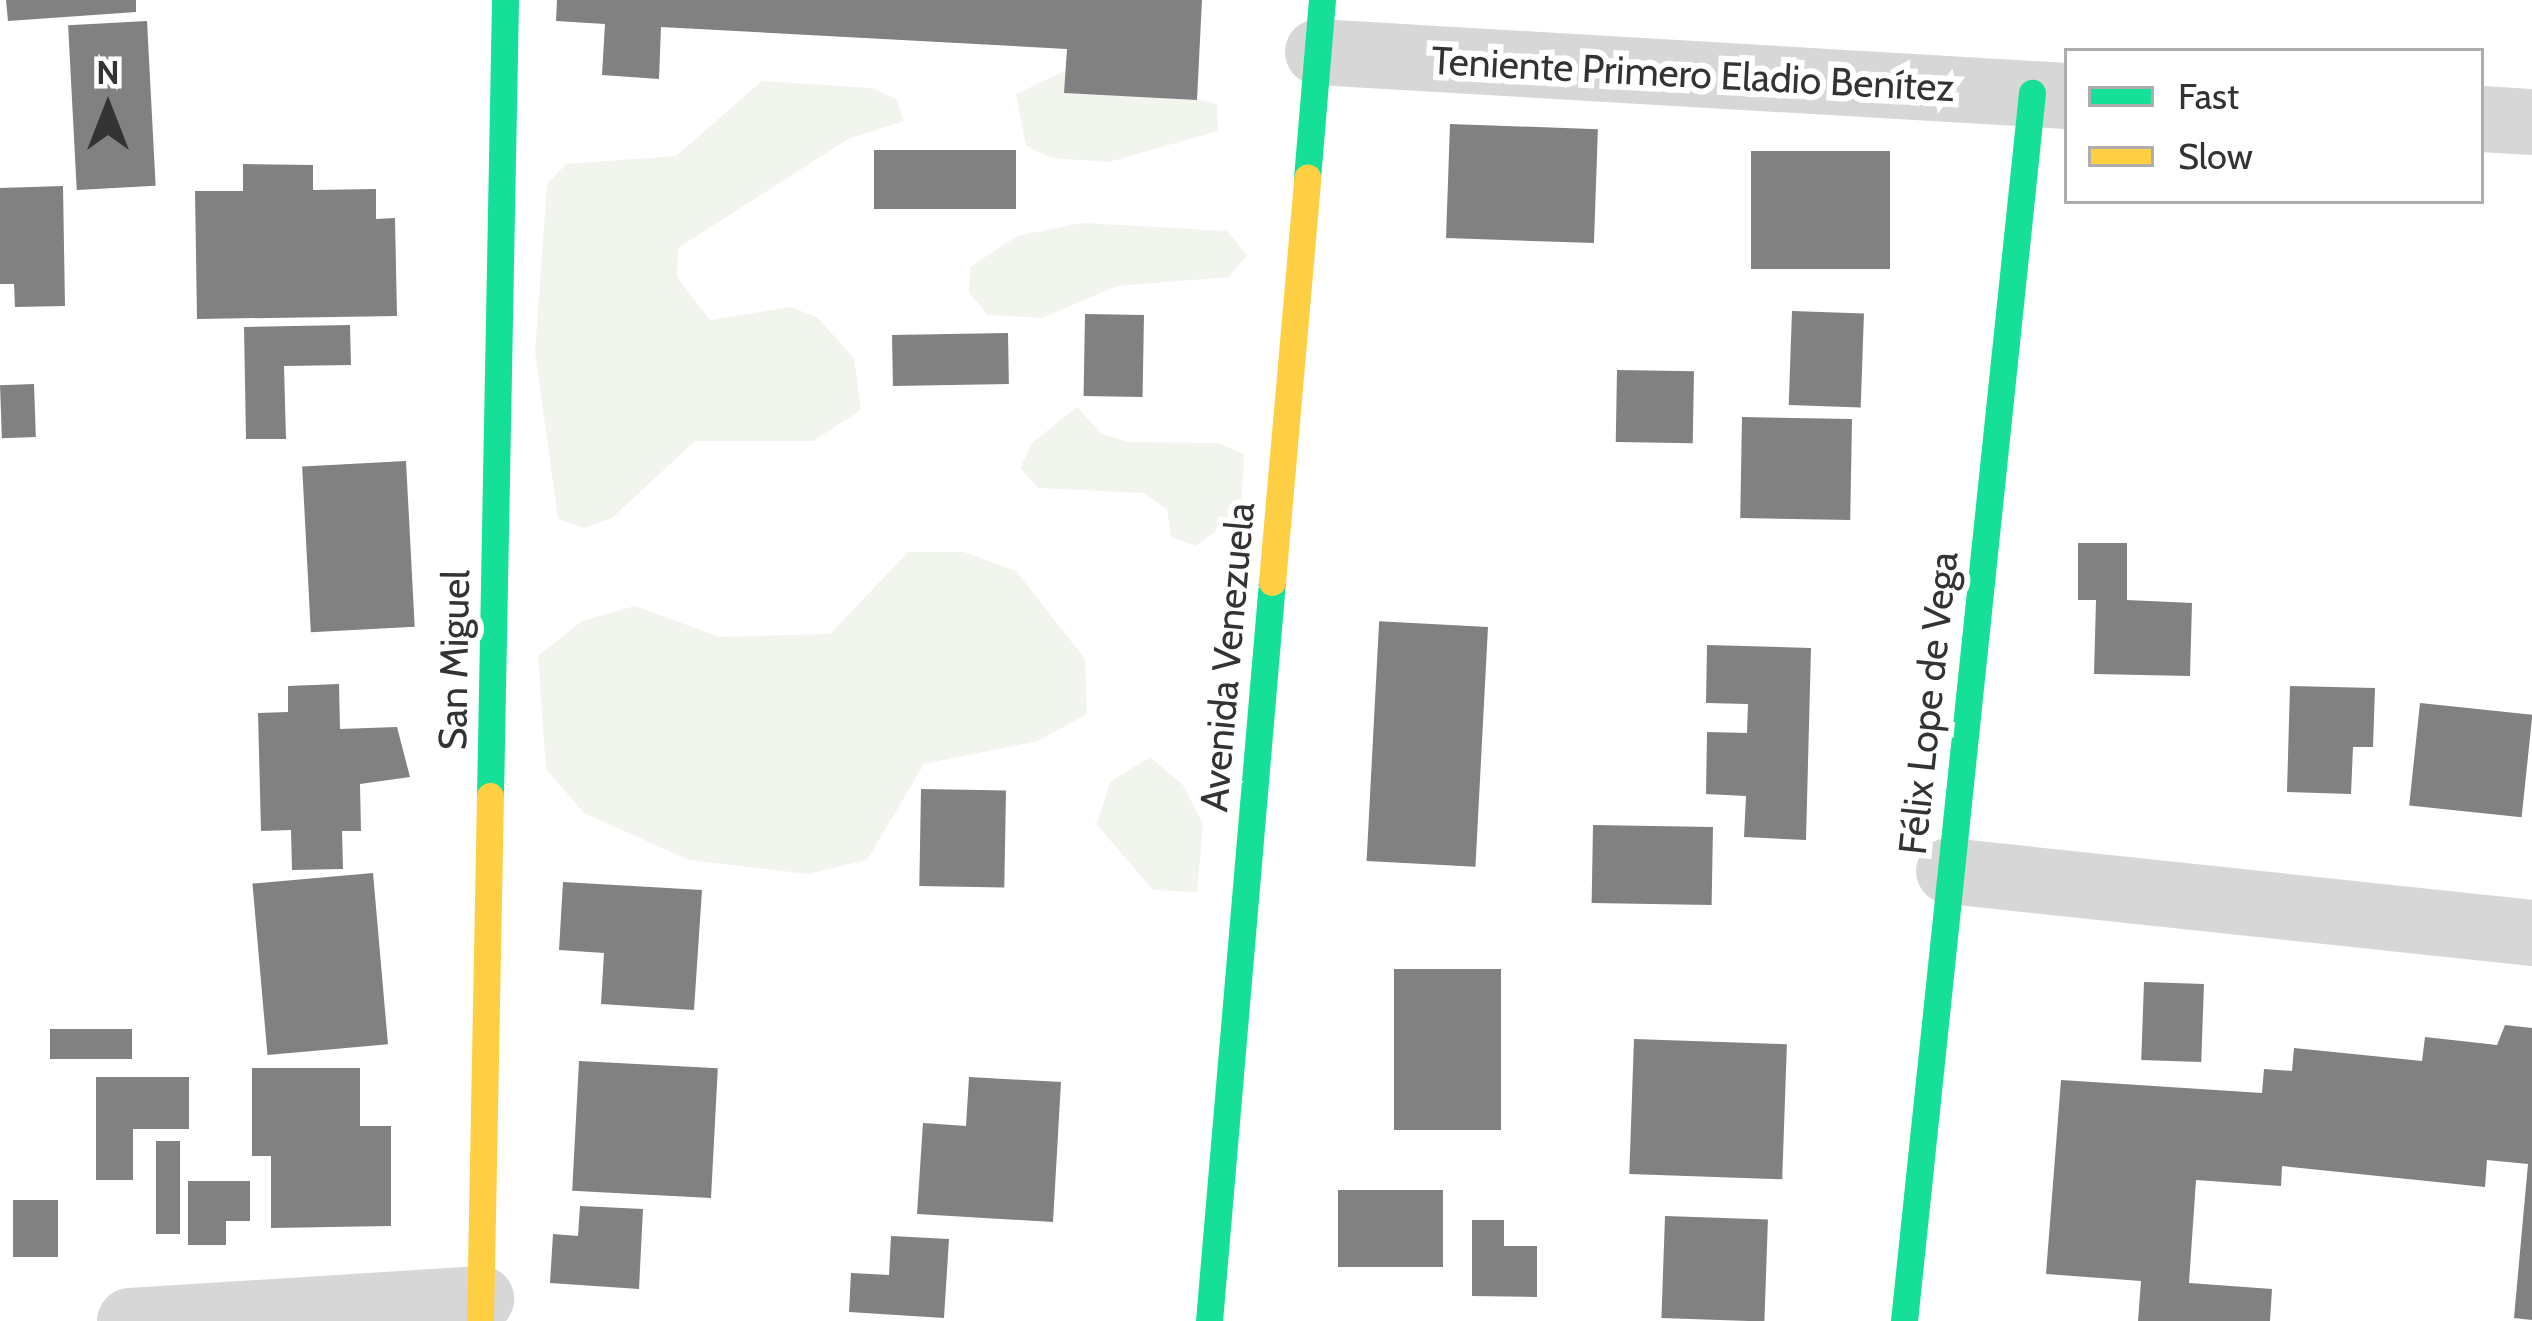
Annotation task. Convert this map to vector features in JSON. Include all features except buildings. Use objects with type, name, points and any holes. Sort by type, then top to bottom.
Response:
[{"type":"street","name":"San Miguel","points":[[481,1310],[505,0]]},
{"type":"street","name":"Teniente Primero Eladio Benítez","points":[[1320,26],[2049,94]]},
{"type":"street","name":"Avenida Venezuela","points":[[1209,1321],[1320,26]]},
{"type":"street","name":"Félix Lope de Vega","points":[[1904,1321],[1949,872],[2049,94]]},
{"type":"street","points":[[2484,119],[2532,122]]},
{"type":"street","points":[[1949,872],[2532,933]]},
{"type":"street","points":[[130,1321],[481,1310]]},
{"type":"shaded area","points":[[1067,70],[1217,104],[1218,131],[1109,162],[1052,158],[1026,146],[1016,94]]},
{"type":"shaded area","points":[[762,81],[872,88],[896,99],[904,121],[848,139],[678,248],[677,277],[710,320],[790,307],[817,317],[854,358],[861,410],[813,441],[695,441],[612,518],[584,528],[558,519],[535,351],[547,184],[566,164],[676,156]]},
{"type":"shaded area","points":[[1082,223],[1227,231],[1247,255],[1229,277],[1117,286],[1042,318],[988,315],[969,293],[970,267],[1017,236]]},
{"type":"shaded area","points":[[1077,407],[1102,434],[1129,442],[1218,443],[1244,454],[1241,512],[1196,546],[1171,537],[1167,509],[1144,493],[1038,488],[1020,468],[1033,442]]},
{"type":"shaded area","points":[[908,552],[964,552],[1016,571],[1085,659],[1087,714],[1038,741],[924,764],[867,860],[808,874],[689,860],[584,813],[546,769],[538,656],[582,621],[635,606],[720,637],[830,634]]},
{"type":"shaded area","points":[[1150,757],[1183,785],[1203,824],[1197,892],[1153,890],[1097,825],[1110,782]]},
{"type":"traffic: fast","points":[[490,796],[505,0]]},
{"type":"traffic: fast","points":[[1307,178],[1322,0]]},
{"type":"traffic: fast","points":[[1904,1321],[2032,93]]},
{"type":"traffic: fast","points":[[1209,1321],[1272,582]]},
{"type":"traffic: slow","points":[[1272,582],[1307,178]]},
{"type":"traffic: slow","points":[[480,1321],[490,796]]}]
